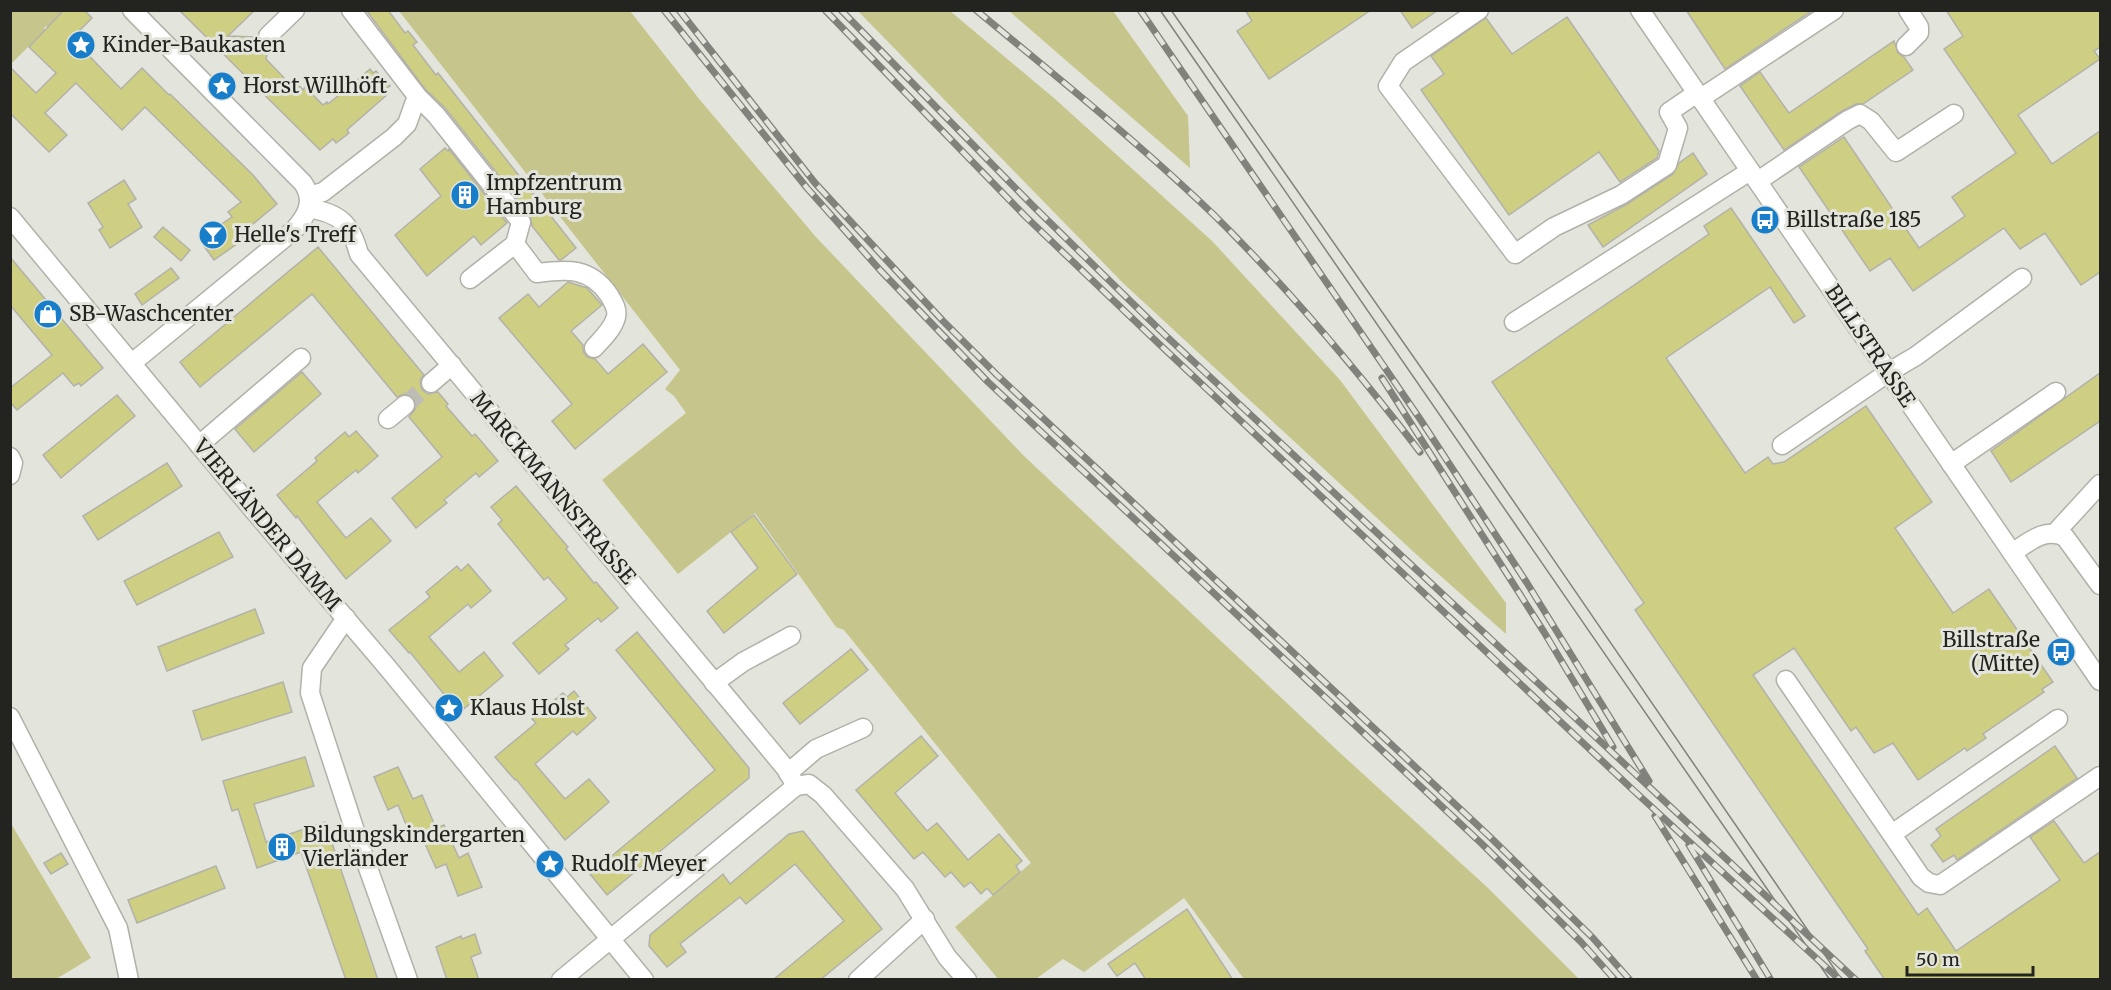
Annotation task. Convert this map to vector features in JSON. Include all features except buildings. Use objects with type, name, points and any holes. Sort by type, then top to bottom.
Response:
[{"type":"street","points":[[132,10],[303,183],[309,202]]},
{"type":"street","points":[[268,36],[295,10]]},
{"type":"street","points":[[351,10],[417,96],[436,115],[521,222],[514,244],[470,279]]},
{"type":"street","points":[[1479,10],[1403,62],[1388,86],[1515,254],[1554,227],[1621,195],[1667,165],[1678,128],[1669,111],[1699,96],[1834,10]]},
{"type":"street","name":"BILLSTRASSE","points":[[1640,10],[2100,681]]},
{"type":"street","points":[[1906,46],[1919,33],[1919,27],[1908,10]]},
{"type":"street","points":[[132,363],[288,235],[298,225],[309,202],[407,124],[417,96]]},
{"type":"street","points":[[1514,322],[1860,114],[1871,120],[1896,152],[1954,114]]},
{"type":"street","name":"MARCKMANNSTRASSE","points":[[309,202],[337,217],[350,229],[359,254],[792,779]]},
{"type":"street","name":"VIERLÄNDER DAMM","points":[[10,217],[346,618],[312,668],[310,693],[357,837],[408,980]]},
{"type":"street","points":[[514,244],[537,273],[573,270],[586,274],[605,289],[614,302],[616,319],[594,348]]},
{"type":"street","points":[[1782,445],[1889,372],[1917,356],[2022,278]]},
{"type":"street","points":[[199,445],[301,358]]},
{"type":"street","points":[[431,383],[452,365]]},
{"type":"street","points":[[1951,464],[2055,392]]},
{"type":"street","points":[[388,419],[405,405]]},
{"type":"street","points":[[10,457],[13,464],[10,475]]},
{"type":"street","points":[[2012,553],[2041,535],[2056,532],[2100,484]]},
{"type":"street","points":[[2056,532],[2065,537],[2100,585]]},
{"type":"street","points":[[346,618],[644,980]]},
{"type":"street","points":[[714,683],[742,662],[791,636]]},
{"type":"street","points":[[1786,680],[1921,878],[1929,884],[1940,885],[2100,776]]},
{"type":"street","points":[[10,717],[118,928],[125,978]]},
{"type":"street","points":[[1892,834],[2058,719]]},
{"type":"street","points":[[561,980],[792,779],[816,749],[863,728]]},
{"type":"street","points":[[792,779],[809,784],[823,795],[905,889],[948,957],[967,980]]},
{"type":"street","points":[[858,980],[925,919]]},
{"type":"green space","points":[[11,11],[64,11],[48,27],[44,28],[45,30],[11,64]]},
{"type":"green space","points":[[399,11],[630,11],[700,100],[815,236],[1024,456],[1339,752],[1488,888],[1579,979],[1244,979],[1184,898],[1084,972],[1063,959],[1036,979],[998,979],[955,927],[1031,863],[844,630],[836,627],[755,513],[678,574],[602,480],[686,413],[674,396],[665,389],[680,370]]},
{"type":"green space","points":[[858,11],[950,11],[1055,99],[1212,241],[1340,380],[1506,603],[1506,634],[1417,555],[1123,283]]},
{"type":"green space","points":[[1009,11],[1113,11],[1188,116],[1190,168]]},
{"type":"green space","points":[[10,822],[91,958],[56,979],[11,979]]},
{"type":"tunnel","points":[[405,405],[431,383]]},
{"type":"tram line","points":[[1160,10],[1830,980]]},
{"type":"tram line","points":[[1171,10],[1466,432],[1842,980]]},
{"type":"railway","points":[[664,10],[807,188],[880,270],[988,382],[1481,843],[1581,942],[1615,980]]},
{"type":"railway","points":[[679,10],[815,183],[943,321],[997,375],[1488,835],[1592,937],[1630,980]]},
{"type":"railway","points":[[825,10],[1025,216],[1632,789],[1840,980]]},
{"type":"railway","points":[[841,10],[1034,207],[1164,334],[1856,980]]},
{"type":"railway","points":[[976,10],[1127,136],[1214,215],[1321,330],[1420,452]]},
{"type":"railway","points":[[1140,10],[1420,419],[1527,583],[1649,781]]},
{"type":"railway","points":[[1382,378],[1544,632],[1613,747]]},
{"type":"railway","points":[[1655,816],[1757,980]]},
{"type":"railway","points":[[1689,845],[1771,980]]},
{"type":"place","name":"Kinder-Baukasten","points":[[81,45]]},
{"type":"place","name":"Horst Willhöft","points":[[222,86]]},
{"type":"place","name":"Impfzentrum Hamburg","points":[[465,195]]},
{"type":"place","name":"Billstraße 185","points":[[1765,220]]},
{"type":"place","name":"Helle's Treff","points":[[213,235]]},
{"type":"place","name":"SB-Waschcenter","points":[[48,314]]},
{"type":"place","name":"Billstraße (Mitte)","points":[[2061,652]]},
{"type":"place","name":"Klaus Holst","points":[[449,708]]},
{"type":"place","name":"Bildungskindergarten Vierländer","points":[[282,847]]},
{"type":"place","name":"Rudolf Meyer","points":[[550,864]]}]
